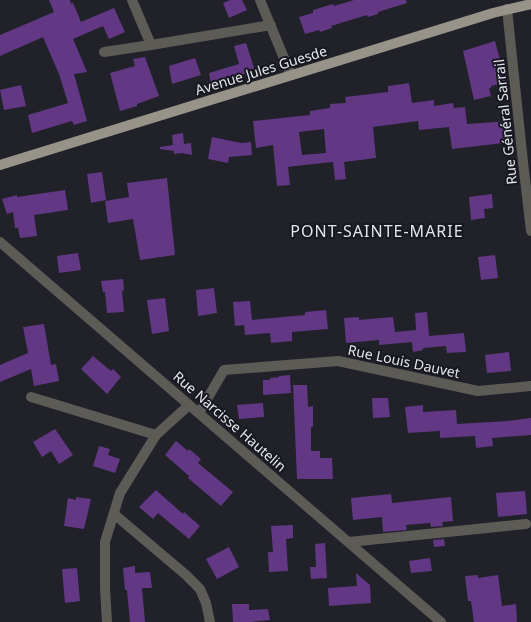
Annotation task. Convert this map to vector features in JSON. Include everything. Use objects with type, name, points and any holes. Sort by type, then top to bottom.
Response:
[{"type":"main road","name":"Avenue Jules Guesde","points":[[0,165],[507,9],[531,4]]},
{"type":"street","points":[[132,0],[151,45]]},
{"type":"street","points":[[260,0],[291,75]]},
{"type":"street","name":"Rue Général Sarrail","points":[[507,9],[522,162],[531,231]]},
{"type":"street","points":[[104,52],[271,25]]},
{"type":"street","name":"Rue Narcisse Hautelin","points":[[0,242],[442,622]]},
{"type":"street","name":"Rue Louis Dauvet","points":[[199,413],[224,370],[338,361],[478,391],[531,386]]},
{"type":"street","points":[[31,397],[156,435]]},
{"type":"street","points":[[108,622],[105,588],[105,542],[120,493],[156,435],[189,405]]},
{"type":"street","points":[[114,514],[186,575],[200,589],[206,603],[210,622]]},
{"type":"street","points":[[348,542],[526,524]]},
{"type":"building","points":[[49,0],[70,0],[71,4],[73,3],[81,22],[114,8],[125,32],[109,39],[103,26],[73,39],[87,72],[74,74],[87,121],[74,125],[72,121],[32,133],[28,115],[68,103],[59,74],[43,37],[0,56],[0,35],[54,12]]},
{"type":"building","points":[[230,0],[242,0],[247,10],[229,18],[223,3]]},
{"type":"building","points":[[354,0],[406,0],[407,3],[378,12],[378,14],[368,17],[367,15],[331,26],[332,28],[320,32],[319,30],[305,34],[299,17],[313,13],[313,10]]},
{"type":"building","points":[[495,41],[506,82],[491,86],[491,88],[489,88],[491,96],[474,100],[463,51]]},
{"type":"building","points":[[246,43],[255,71],[211,84],[209,73],[239,64],[234,46]]},
{"type":"building","points":[[145,57],[159,96],[137,104],[137,106],[120,111],[110,73],[135,66],[133,59]]},
{"type":"building","points":[[195,58],[201,75],[172,84],[169,66]]},
{"type":"building","points":[[409,83],[412,103],[434,100],[434,106],[453,103],[454,108],[465,107],[467,124],[510,121],[512,142],[452,149],[449,127],[419,130],[418,121],[373,127],[376,158],[344,162],[346,179],[335,180],[333,162],[288,167],[290,185],[277,186],[273,145],[256,148],[253,121],[310,115],[310,111],[330,108],[330,104],[346,103],[345,97],[388,92],[388,86]],"holes":[[[324,129],[326,153],[302,155],[299,132]]]},
{"type":"building","points":[[21,85],[26,106],[4,110],[0,90]]},
{"type":"building","points":[[183,133],[184,144],[191,143],[192,155],[182,153],[174,154],[174,151],[160,149],[160,147],[173,145],[172,135]]},
{"type":"building","points":[[212,137],[241,143],[251,142],[252,155],[229,157],[228,163],[208,159]]},
{"type":"building","points":[[102,172],[106,200],[91,203],[87,174]]},
{"type":"building","points":[[167,178],[175,255],[140,260],[133,219],[108,223],[105,201],[129,197],[127,183]]},
{"type":"building","points":[[65,190],[68,210],[34,215],[37,236],[20,238],[18,228],[15,228],[13,212],[7,214],[2,199],[17,195],[17,197]]},
{"type":"building","points":[[492,194],[493,208],[484,209],[485,218],[471,220],[469,197]]},
{"type":"building","points":[[78,253],[81,270],[59,273],[57,256]]},
{"type":"building","points":[[495,255],[498,278],[481,280],[478,257]]},
{"type":"building","points":[[123,279],[124,290],[122,291],[124,312],[107,313],[105,292],[103,292],[101,281]]},
{"type":"building","points":[[214,288],[217,313],[198,316],[196,290]]},
{"type":"building","points":[[165,298],[169,331],[152,334],[147,300]]},
{"type":"building","points":[[250,301],[252,320],[305,315],[305,312],[326,310],[328,329],[292,332],[292,341],[271,343],[270,333],[245,335],[244,325],[235,326],[233,302]]},
{"type":"building","points":[[427,312],[429,336],[464,333],[466,352],[447,353],[446,346],[423,348],[423,350],[413,352],[412,342],[379,345],[379,340],[346,343],[344,318],[359,317],[359,320],[393,317],[395,332],[416,330],[415,313]]},
{"type":"building","points":[[44,324],[51,365],[56,364],[59,381],[34,386],[31,369],[0,382],[0,365],[28,353],[23,327]]},
{"type":"building","points":[[509,352],[511,371],[487,373],[485,355]]},
{"type":"building","points":[[93,356],[111,371],[113,369],[121,377],[107,394],[81,369]]},
{"type":"building","points":[[290,375],[291,393],[263,395],[263,380],[270,380],[270,378]]},
{"type":"building","points":[[293,385],[307,385],[308,407],[313,406],[311,451],[320,451],[320,458],[332,458],[333,479],[297,479]]},
{"type":"building","points":[[372,398],[388,398],[390,417],[373,418]]},
{"type":"building","points":[[263,403],[264,417],[239,419],[237,405]]},
{"type":"building","points":[[423,405],[423,412],[456,410],[457,424],[531,418],[531,435],[492,438],[493,446],[476,448],[475,436],[440,438],[440,431],[408,433],[405,407]]},
{"type":"building","points":[[55,429],[73,455],[59,464],[51,451],[42,457],[33,442]]},
{"type":"building","points":[[176,441],[201,459],[198,463],[233,492],[221,506],[188,478],[189,476],[165,455]]},
{"type":"building","points":[[99,446],[110,449],[108,455],[120,459],[115,473],[93,466]]},
{"type":"building","points":[[156,490],[183,514],[184,512],[200,526],[189,539],[158,513],[153,519],[139,507]]},
{"type":"building","points":[[525,491],[527,514],[498,517],[496,493]]},
{"type":"building","points":[[391,494],[392,503],[451,497],[453,521],[442,522],[443,526],[431,527],[430,523],[406,525],[407,530],[383,532],[382,517],[353,520],[351,498]]},
{"type":"building","points":[[76,497],[91,499],[84,529],[64,526],[68,498],[76,500]]},
{"type":"building","points":[[293,525],[293,538],[286,539],[288,571],[269,572],[268,552],[273,552],[271,526]]},
{"type":"building","points":[[444,539],[445,546],[434,547],[433,540]]},
{"type":"building","points":[[325,543],[327,578],[311,579],[310,567],[316,567],[315,544]]},
{"type":"building","points":[[229,547],[239,567],[217,579],[206,559]]},
{"type":"building","points":[[430,558],[432,571],[411,573],[409,561]]},
{"type":"building","points":[[135,566],[135,573],[150,572],[152,588],[142,588],[145,622],[130,622],[123,568]]},
{"type":"building","points":[[77,568],[80,601],[65,603],[62,569]]},
{"type":"building","points":[[356,573],[370,585],[371,603],[329,606],[328,588],[357,586]]},
{"type":"building","points":[[478,575],[478,578],[498,575],[502,606],[516,604],[517,622],[474,622],[471,601],[468,601],[465,576]]},
{"type":"building","points":[[232,604],[249,604],[249,610],[268,609],[270,620],[233,622]]},
{"type":"district","name":"PONT-SAINTE-MARIE","points":[[377,231]]}]
